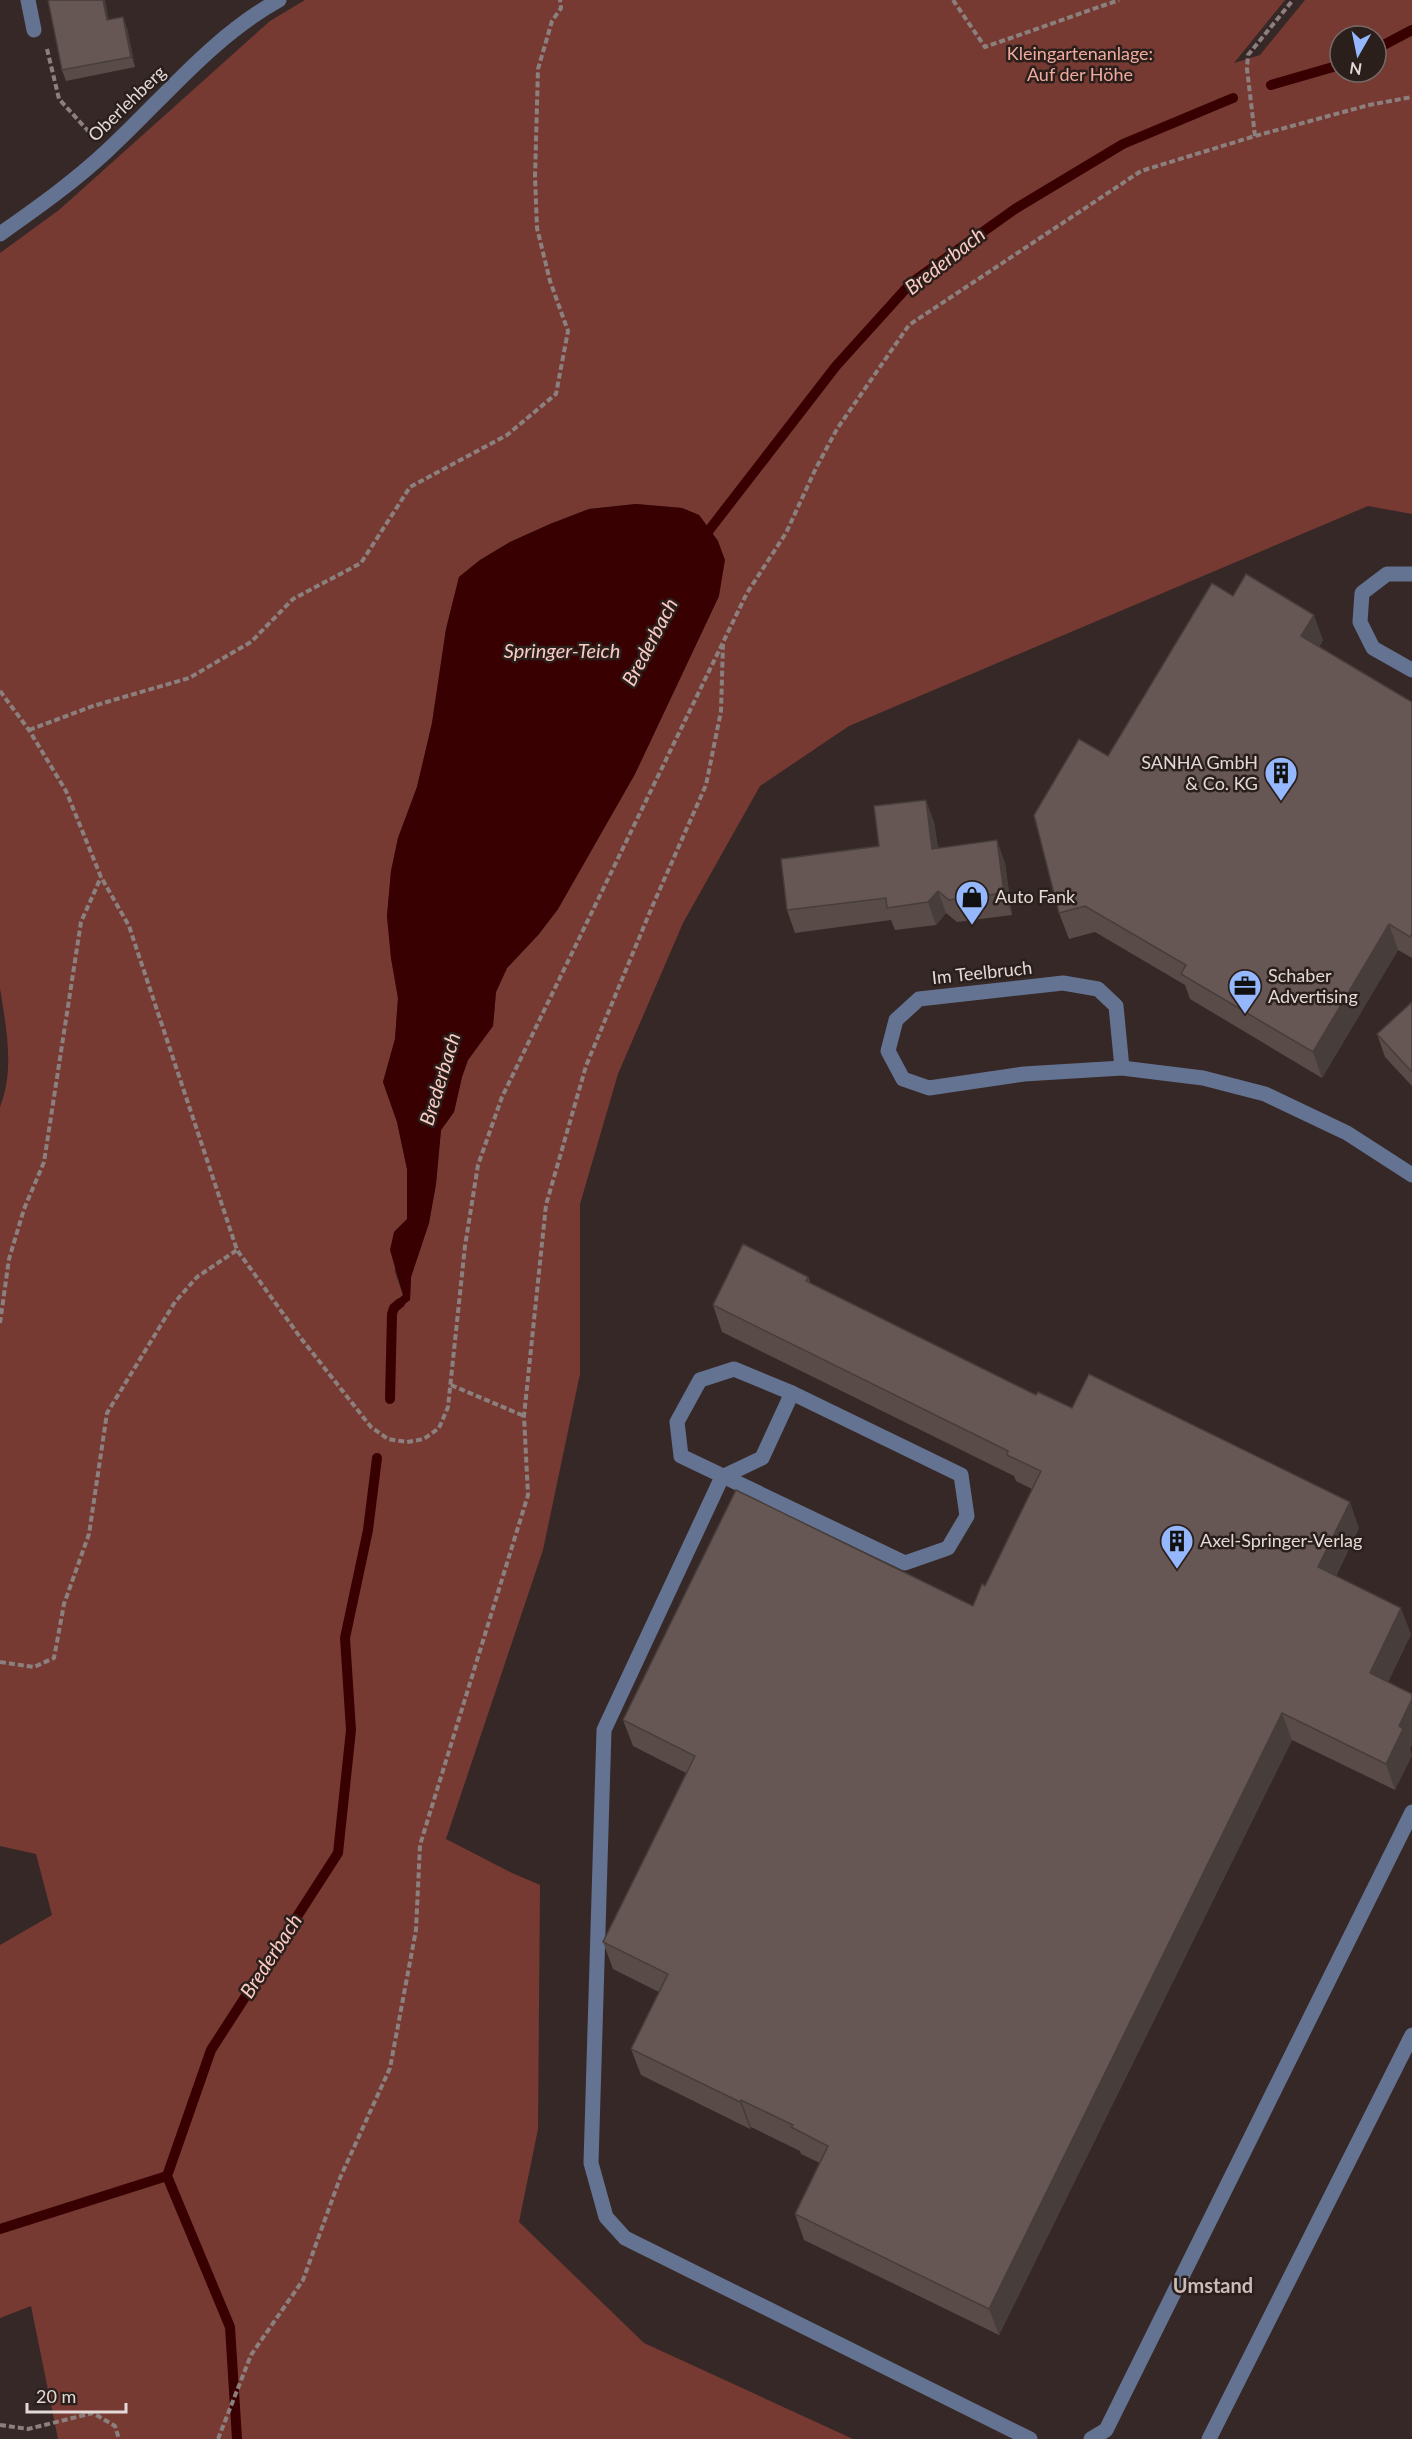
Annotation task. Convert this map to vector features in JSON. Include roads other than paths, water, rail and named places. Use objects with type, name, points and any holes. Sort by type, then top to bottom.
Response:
[{"type":"street","points":[[28,0],[34,30]]},
{"type":"street","name":"Oberlehberg","points":[[0,234],[44,204],[107,152],[208,51],[258,11],[279,0]]},
{"type":"street","points":[[1412,574],[1387,574],[1362,593],[1360,622],[1373,648],[1412,670]]},
{"type":"street","name":"Im Teelbruch","points":[[1122,1068],[1116,1006],[1098,989],[1063,983],[919,999],[896,1020],[888,1051],[903,1079],[929,1088],[1024,1074],[1122,1068],[1203,1078],[1266,1094],[1347,1133],[1412,1175]]},
{"type":"street","points":[[734,1369],[792,1393],[961,1475],[967,1516],[948,1548],[905,1563],[722,1477],[681,1456],[677,1422],[699,1380],[734,1369]]},
{"type":"street","points":[[792,1393],[762,1458],[722,1477],[604,1730],[591,2163],[606,2217],[626,2238],[1030,2439]]},
{"type":"street","points":[[1091,2439],[1106,2430],[1412,1812]]},
{"type":"street","points":[[1209,2439],[1412,2035]]},
{"type":"water","name":"Springer-Teich","points":[[636,504],[682,508],[699,515],[718,541],[725,560],[719,596],[635,774],[558,909],[539,934],[507,968],[496,992],[493,1026],[468,1060],[454,1112],[441,1130],[436,1184],[429,1223],[411,1277],[410,1300],[392,1314],[389,1308],[403,1295],[390,1250],[394,1232],[407,1219],[407,1169],[397,1122],[383,1082],[395,1039],[398,998],[387,916],[391,871],[398,838],[417,787],[432,723],[446,629],[459,577],[480,560],[510,542],[550,524],[589,509]]},
{"type":"waterway","name":"Brederbach","points":[[1388,43],[1412,30]]},
{"type":"waterway","name":"Brederbach","points":[[1271,85],[1328,68]]},
{"type":"waterway","name":"Brederbach","points":[[703,541],[836,366],[911,283],[1015,209],[1123,144],[1233,98]]},
{"type":"waterway","name":"Brederbach","points":[[390,1399],[392,1314],[394,1308],[400,1303]]},
{"type":"waterway","name":"Brederbach","points":[[237,2439],[230,2327],[167,2176],[211,2050],[338,1853],[351,1730],[345,1638],[368,1530],[377,1458]]},
{"type":"waterway","points":[[0,2229],[167,2176]]},
{"type":"place","name":"SANHA GmbH & Co. KG","points":[[1281,802]]},
{"type":"place","name":"Auto Fank","points":[[972,926]]},
{"type":"place","name":"Schaber Advertising","points":[[1245,1015]]},
{"type":"place","name":"Axel-Springer-Verlag","points":[[1177,1570]]},
{"type":"district","name":"Umstand","points":[[1213,2286]]},
{"type":"park label","name":"Kleingartenanlage: Auf der Höhe","points":[[1080,64]]}]
